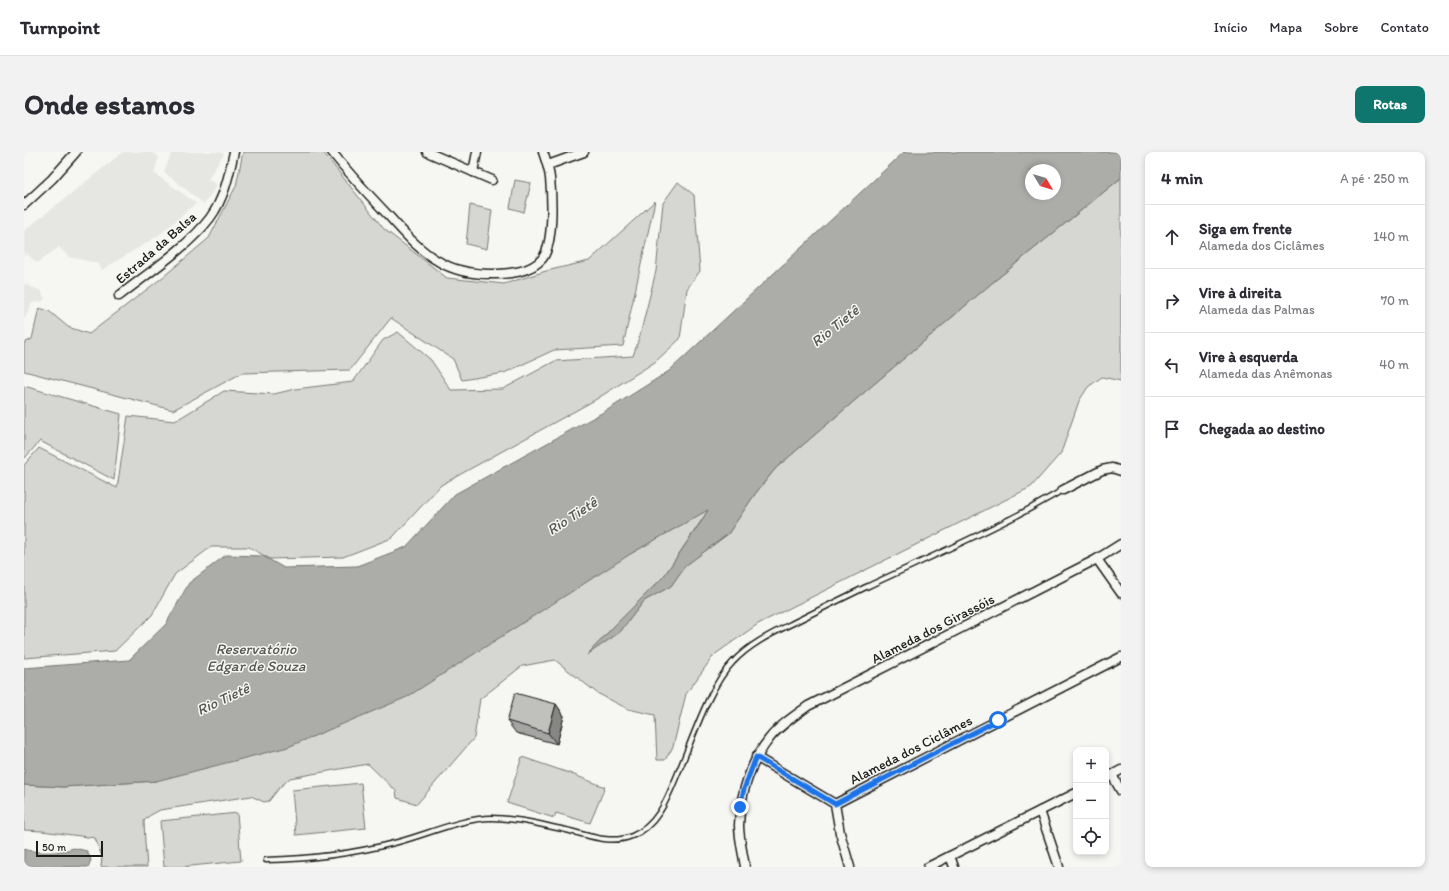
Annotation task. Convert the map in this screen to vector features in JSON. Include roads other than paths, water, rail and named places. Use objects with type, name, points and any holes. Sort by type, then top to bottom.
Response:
[{"type":"street","points":[[24,205],[52,179],[76,152]]},
{"type":"street","name":"Estrada da Balsa","points":[[120,296],[187,241],[209,218],[218,204],[224,189],[234,152]]},
{"type":"street","points":[[332,152],[360,185],[426,253],[447,267],[459,271],[479,274],[516,272],[530,267],[542,259],[549,244],[551,227],[550,178],[548,165],[543,152]]},
{"type":"street","points":[[427,152],[492,180]]},
{"type":"street","points":[[473,172],[477,152]]},
{"type":"street","points":[[548,165],[584,152]]},
{"type":"street","points":[[1063,490],[1102,470],[1112,468],[1121,471]]},
{"type":"street","name":"Alameda dos Girassóis","points":[[745,867],[739,826],[740,807],[744,789],[756,757],[768,740],[777,731],[808,706],[1097,559],[1121,544]]},
{"type":"street","points":[[1097,559],[1121,593]]},
{"type":"street","name":"Alameda dos Ciclâmes","points":[[835,804],[1121,657]]},
{"type":"street","points":[[756,757],[835,804],[840,833],[850,867]]},
{"type":"street","points":[[1121,770],[1109,777],[1121,791]]},
{"type":"street","points":[[928,867],[1073,794]]},
{"type":"street","points":[[1040,811],[1059,867]]},
{"type":"street","points":[[950,856],[954,867]]},
{"type":"lane","points":[[266,860],[300,859],[356,852],[395,843],[468,821],[487,818],[535,823],[606,840],[619,840],[631,837],[641,832],[650,824],[663,806],[714,688],[730,664],[742,653],[760,640],[820,609],[1010,519],[1063,490]]},
{"type":"water","name":"Reservatório Edgar de Souza","points":[[904,152],[1121,152],[1121,178],[992,283],[776,468],[755,494],[728,534],[685,566],[671,586],[644,601],[620,632],[587,655],[664,576],[708,510],[632,553],[407,697],[288,747],[156,781],[63,787],[24,785],[24,668],[129,660],[166,624],[189,583],[226,555],[263,556],[284,568],[357,566],[406,547],[455,494],[609,409],[669,371]]},
{"type":"water","points":[[74,848],[87,851],[91,860],[88,867],[24,867],[24,849],[36,852],[49,852]]},
{"type":"water label","name":"Rio Tietê","points":[[835,326]]},
{"type":"water label","name":"Rio Tietê","points":[[572,516]]},
{"type":"water label","name":"Rio Tietê","points":[[223,699]]}]
